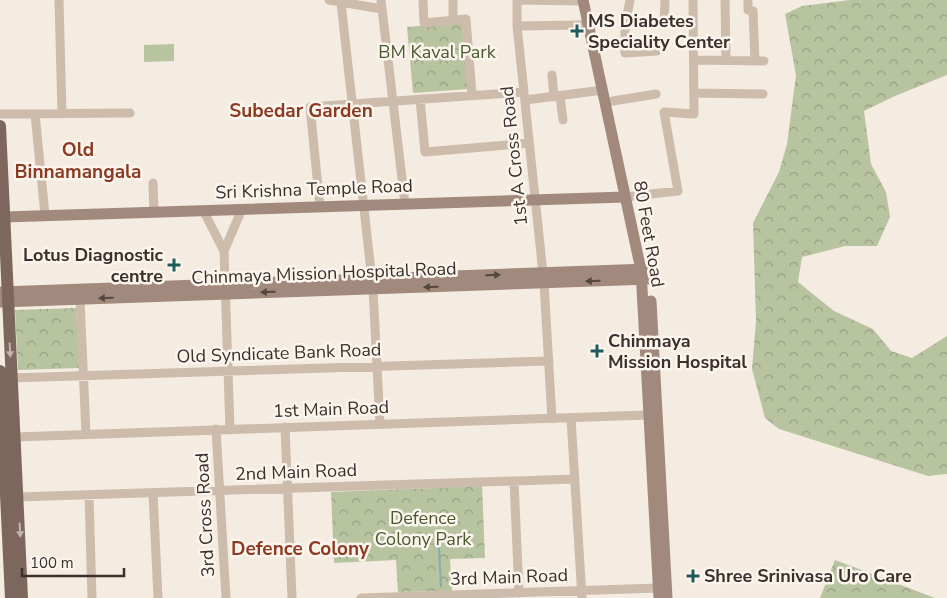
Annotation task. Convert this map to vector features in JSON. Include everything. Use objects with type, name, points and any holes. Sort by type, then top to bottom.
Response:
[{"type":"main road","name":"80 Feet Road","points":[[586,0],[603,90],[629,196]]},
{"type":"main road","name":"80 Feet Road","points":[[586,0],[613,101],[629,196],[645,274],[667,598]]},
{"type":"main road","points":[[0,126],[4,217],[4,376],[1,417],[5,560],[11,598]]},
{"type":"main road","name":"Sri Krishna Temple Road","points":[[4,217],[629,196]]},
{"type":"main road","name":"Chinmaya Mission Hospital Road","points":[[3,297],[645,274]]},
{"type":"main road","name":"Chinmaya Mission Hospital Road","points":[[3,297],[80,299],[226,288]]},
{"type":"main road","name":"80 Feet Road","points":[[650,355],[648,415],[658,593]]},
{"type":"main road","points":[[0,371],[4,376],[15,437],[22,598]]},
{"type":"street","points":[[59,0],[62,114]]},
{"type":"street","points":[[329,0],[341,3],[382,5],[405,204]]},
{"type":"street","points":[[423,0],[424,23],[466,19],[472,95]]},
{"type":"street","points":[[453,0],[453,20]]},
{"type":"street","points":[[517,0],[586,0]]},
{"type":"street","name":"1st A Cross Road","points":[[517,0],[517,26],[544,278],[552,418]]},
{"type":"street","points":[[630,0],[625,26],[625,53],[658,51]]},
{"type":"street","points":[[664,24],[665,0]]},
{"type":"street","points":[[629,196],[678,191],[664,112],[694,114],[693,0]]},
{"type":"street","points":[[725,0],[726,60]]},
{"type":"street","points":[[694,60],[760,61],[752,11],[748,10],[748,0]]},
{"type":"street","points":[[341,3],[372,283],[380,424]]},
{"type":"street","points":[[517,26],[584,25]]},
{"type":"street","points":[[552,75],[563,120]]},
{"type":"street","points":[[320,207],[310,107],[472,95],[557,96],[603,90]]},
{"type":"street","points":[[694,93],[763,94]]},
{"type":"street","points":[[613,101],[656,94]]},
{"type":"street","points":[[420,99],[425,152],[529,143]]},
{"type":"street","points":[[0,114],[130,113]]},
{"type":"street","points":[[35,114],[45,216]]},
{"type":"street","points":[[153,183],[154,212]]},
{"type":"street","points":[[224,252],[242,209]]},
{"type":"street","points":[[203,210],[224,252],[230,429]]},
{"type":"street","points":[[80,299],[86,434]]},
{"type":"street","name":"Old Syndicate Bank Road","points":[[4,376],[83,376],[549,361]]},
{"type":"street","name":"1st Main Road","points":[[15,437],[648,415]]},
{"type":"street","points":[[572,418],[582,594]]},
{"type":"street","points":[[285,427],[292,598]]},
{"type":"street","name":"3rd Cross Road","points":[[216,429],[226,598]]},
{"type":"street","name":"2nd Main Road","points":[[18,497],[575,479]]},
{"type":"street","points":[[514,481],[519,593]]},
{"type":"street","points":[[154,493],[158,598]]},
{"type":"street","points":[[88,495],[92,598]]},
{"type":"street","name":"3rd Main Road","points":[[361,598],[519,593],[658,593]]},
{"type":"green space","points":[[850,0],[947,0],[947,75],[864,111],[871,164],[886,192],[890,217],[877,246],[845,246],[802,257],[798,282],[834,311],[873,329],[891,351],[912,358],[947,336],[947,474],[928,476],[779,429],[765,418],[752,369],[756,321],[753,223],[779,172],[787,144],[796,75],[785,14],[802,6]]},
{"type":"green space","name":"BM Kaval Park","points":[[462,22],[468,89],[413,93],[407,27]]},
{"type":"green space","points":[[174,44],[174,61],[144,62],[144,45]]},
{"type":"green space","points":[[76,308],[79,368],[18,370],[15,310]]},
{"type":"green space","name":"Defence Colony Park","points":[[482,486],[485,558],[450,559],[452,591],[398,592],[396,560],[334,563],[331,492]]},
{"type":"green space","points":[[835,560],[935,598],[820,598]]},
{"type":"waterway","points":[[438,530],[441,586]]},
{"type":"place","name":"MS Diabetes Speciality Center","points":[[577,31]]},
{"type":"place","name":"Lotus Diagnostic centre","points":[[174,265]]},
{"type":"place","name":"Chinmaya Mission Hospital","points":[[597,351]]},
{"type":"place","name":"Shree Srinivasa Uro Care","points":[[693,576]]},
{"type":"district","name":"Subedar Garden","points":[[301,111]]},
{"type":"district","name":"Old Binnamangala","points":[[78,161]]},
{"type":"district","name":"Defence Colony","points":[[300,549]]}]
